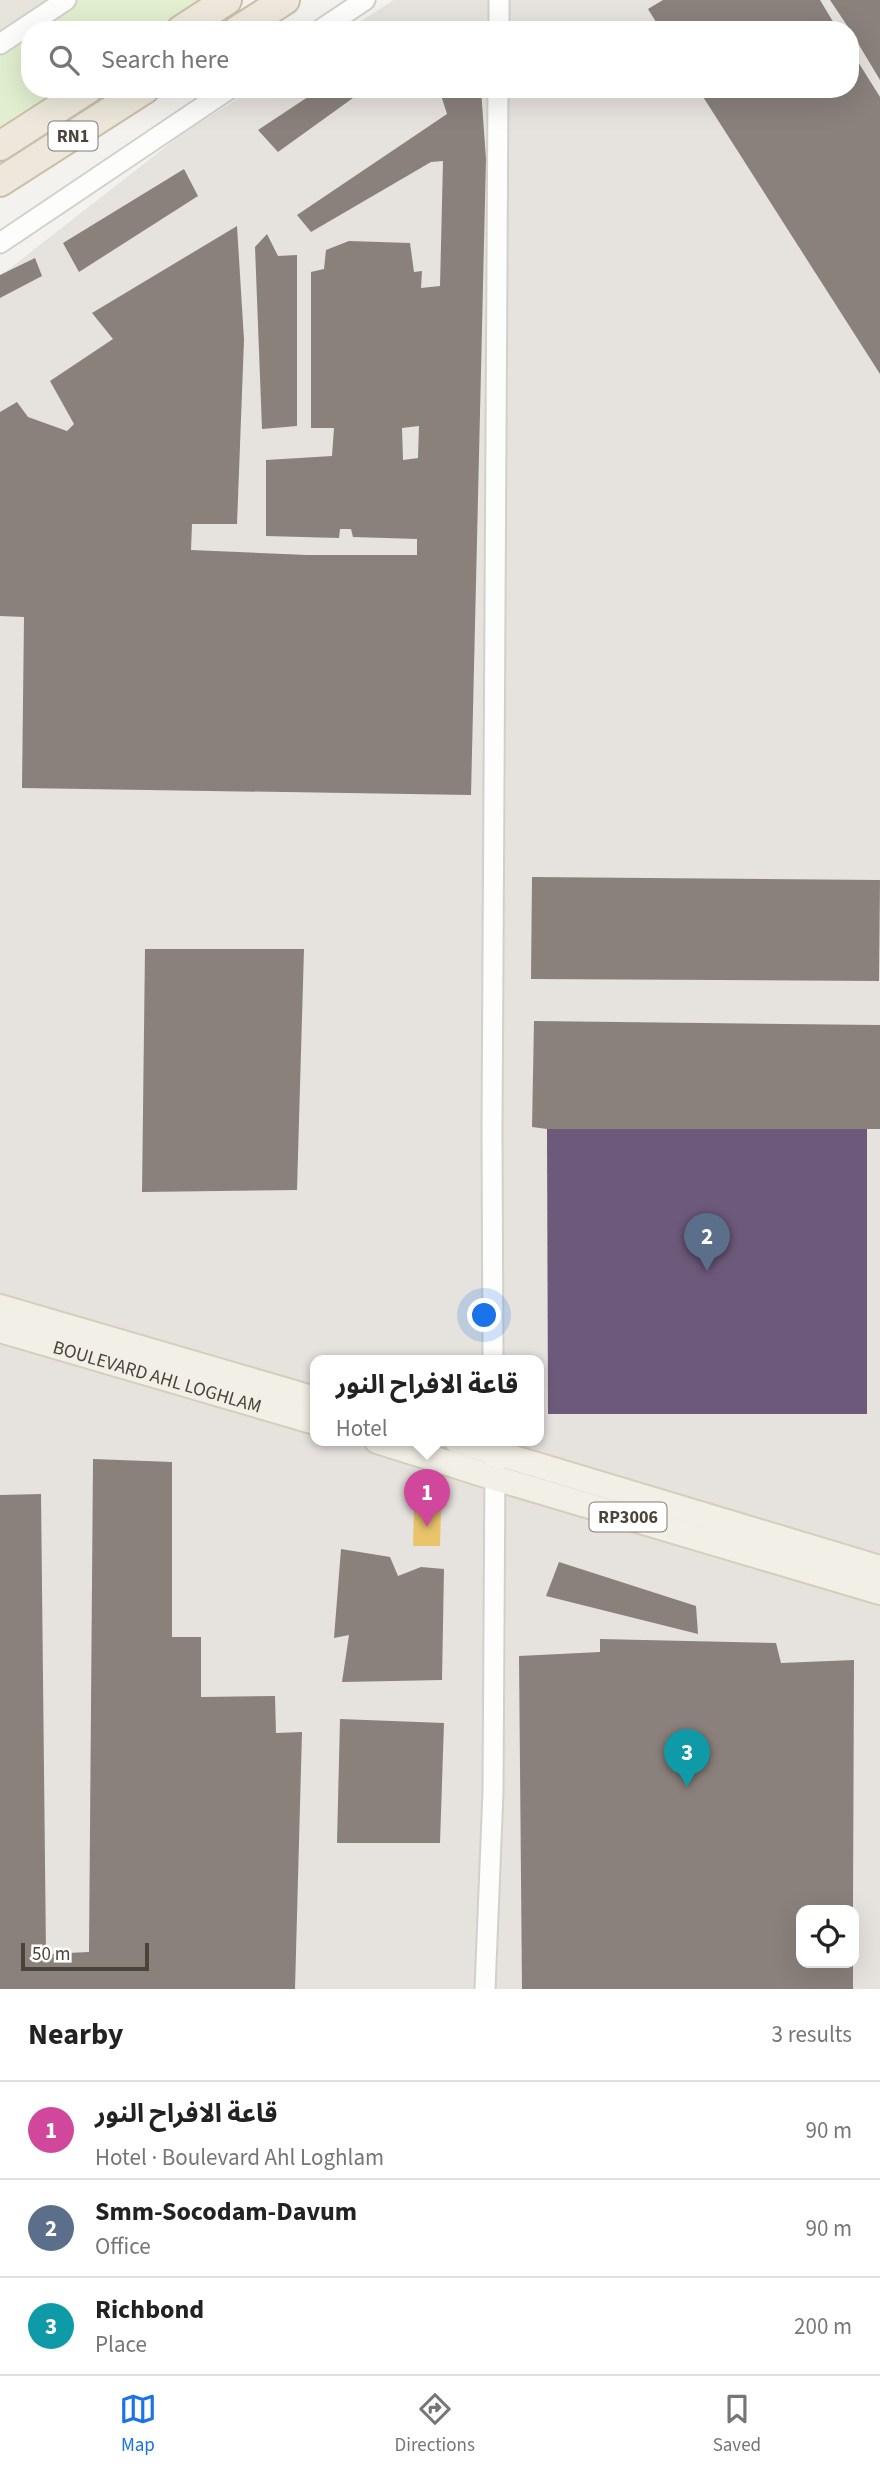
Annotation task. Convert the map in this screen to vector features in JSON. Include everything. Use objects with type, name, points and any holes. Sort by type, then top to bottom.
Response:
[{"type":"highway","points":[[195,21],[227,0]]},
{"type":"highway","points":[[252,21],[285,0]]},
{"type":"highway","name":"RN1","points":[[0,146],[74,98]]},
{"type":"highway","name":"RN1","points":[[0,182],[131,98]]},
{"type":"main road","name":"BOULEVARD AHL LOGHLAM","points":[[0,1307],[92,1345],[310,1420]]},
{"type":"main road","name":"BOULEVARD AHL LOGHLAM","points":[[0,1329],[92,1345],[310,1398]]},
{"type":"main road","name":"RP3006","points":[[393,1446],[495,1479],[880,1592]]},
{"type":"main road","name":"RP3006","points":[[494,1447],[880,1568]]},
{"type":"street","points":[[34,21],[66,0]]},
{"type":"street","points":[[334,21],[365,0]]},
{"type":"street","points":[[499,0],[499,21]]},
{"type":"street","points":[[0,44],[21,30]]},
{"type":"street","points":[[0,243],[216,98]]},
{"type":"street","points":[[493,1355],[498,98]]},
{"type":"street","points":[[485,1989],[493,1804],[494,1447]]},
{"type":"shaded area","points":[[0,0],[53,0],[0,33]]},
{"type":"shaded area","points":[[394,0],[880,0],[880,1989],[0,1989],[0,276],[182,134],[239,98],[859,98],[859,21],[361,21]]},
{"type":"shaded area","points":[[704,318],[745,373],[810,330],[880,410],[880,623],[509,618],[515,342]]},
{"type":"green space","points":[[69,0],[227,0],[195,21],[37,21]]},
{"type":"green space","points":[[21,31],[21,98],[74,98],[0,146],[0,45]]},
{"type":"building: Homes","points":[[414,1508],[441,1509],[440,1546],[413,1546]]},
{"type":"building: Offices","points":[[547,1129],[867,1129],[867,1414],[548,1414]]},
{"type":"building: Industry","points":[[663,0],[820,0],[833,21],[655,21],[648,9]]},
{"type":"building: Industry","points":[[830,0],[880,0],[880,80],[859,45],[859,21],[844,21]]},
{"type":"building: Industry","points":[[859,63],[880,97],[880,374],[704,98],[859,98]]},
{"type":"building: Industry","points":[[306,98],[353,98],[278,152],[258,130]]},
{"type":"building: Industry","points":[[442,98],[482,98],[486,159],[471,795],[22,788],[24,617],[0,616],[0,412],[17,402],[28,417],[67,431],[74,424],[50,381],[113,339],[92,313],[237,226],[244,340],[237,524],[192,524],[191,550],[307,555],[417,555],[417,539],[353,537],[351,529],[340,529],[339,538],[266,536],[266,460],[332,456],[334,428],[311,428],[311,272],[324,269],[326,250],[349,241],[410,243],[414,272],[422,271],[421,288],[440,286],[443,161],[431,162],[311,232],[297,215],[447,114]],"holes":[[[419,426],[418,458],[403,460],[402,428]]]},
{"type":"building: Industry","points":[[184,169],[198,196],[79,272],[63,243]]},
{"type":"building: Industry","points":[[267,234],[278,256],[297,255],[297,426],[262,429],[255,247]]},
{"type":"building: Industry","points":[[35,258],[42,276],[0,298],[0,275]]},
{"type":"building: Industry","points":[[532,877],[880,880],[879,981],[531,979]]},
{"type":"building: Industry","points":[[145,949],[304,949],[297,1190],[142,1192]]},
{"type":"building: Industry","points":[[534,1021],[880,1025],[880,1129],[532,1127]]},
{"type":"building: Industry","points":[[93,1459],[172,1462],[172,1637],[201,1637],[201,1697],[275,1696],[276,1733],[302,1732],[295,1989],[0,1989],[0,1495],[41,1494],[46,1954],[89,1952]]},
{"type":"building: Industry","points":[[341,1549],[390,1557],[398,1576],[421,1567],[444,1569],[442,1680],[342,1682],[349,1635],[334,1638]]},
{"type":"building: Industry","points":[[559,1562],[696,1606],[698,1634],[546,1596]]},
{"type":"building: Industry","points":[[600,1639],[776,1643],[781,1663],[854,1660],[853,1905],[796,1905],[796,1968],[853,1968],[853,1989],[522,1989],[519,1656],[600,1652]]},
{"type":"building: Industry","points":[[340,1719],[444,1723],[440,1843],[337,1843]]},
{"type":"place","name":"Smm-Socodam-Davum","points":[[707,1271]]},
{"type":"place","name":"قاعة الافراح النور","points":[[427,1527]]},
{"type":"place","name":"Richbond","points":[[687,1787]]}]
